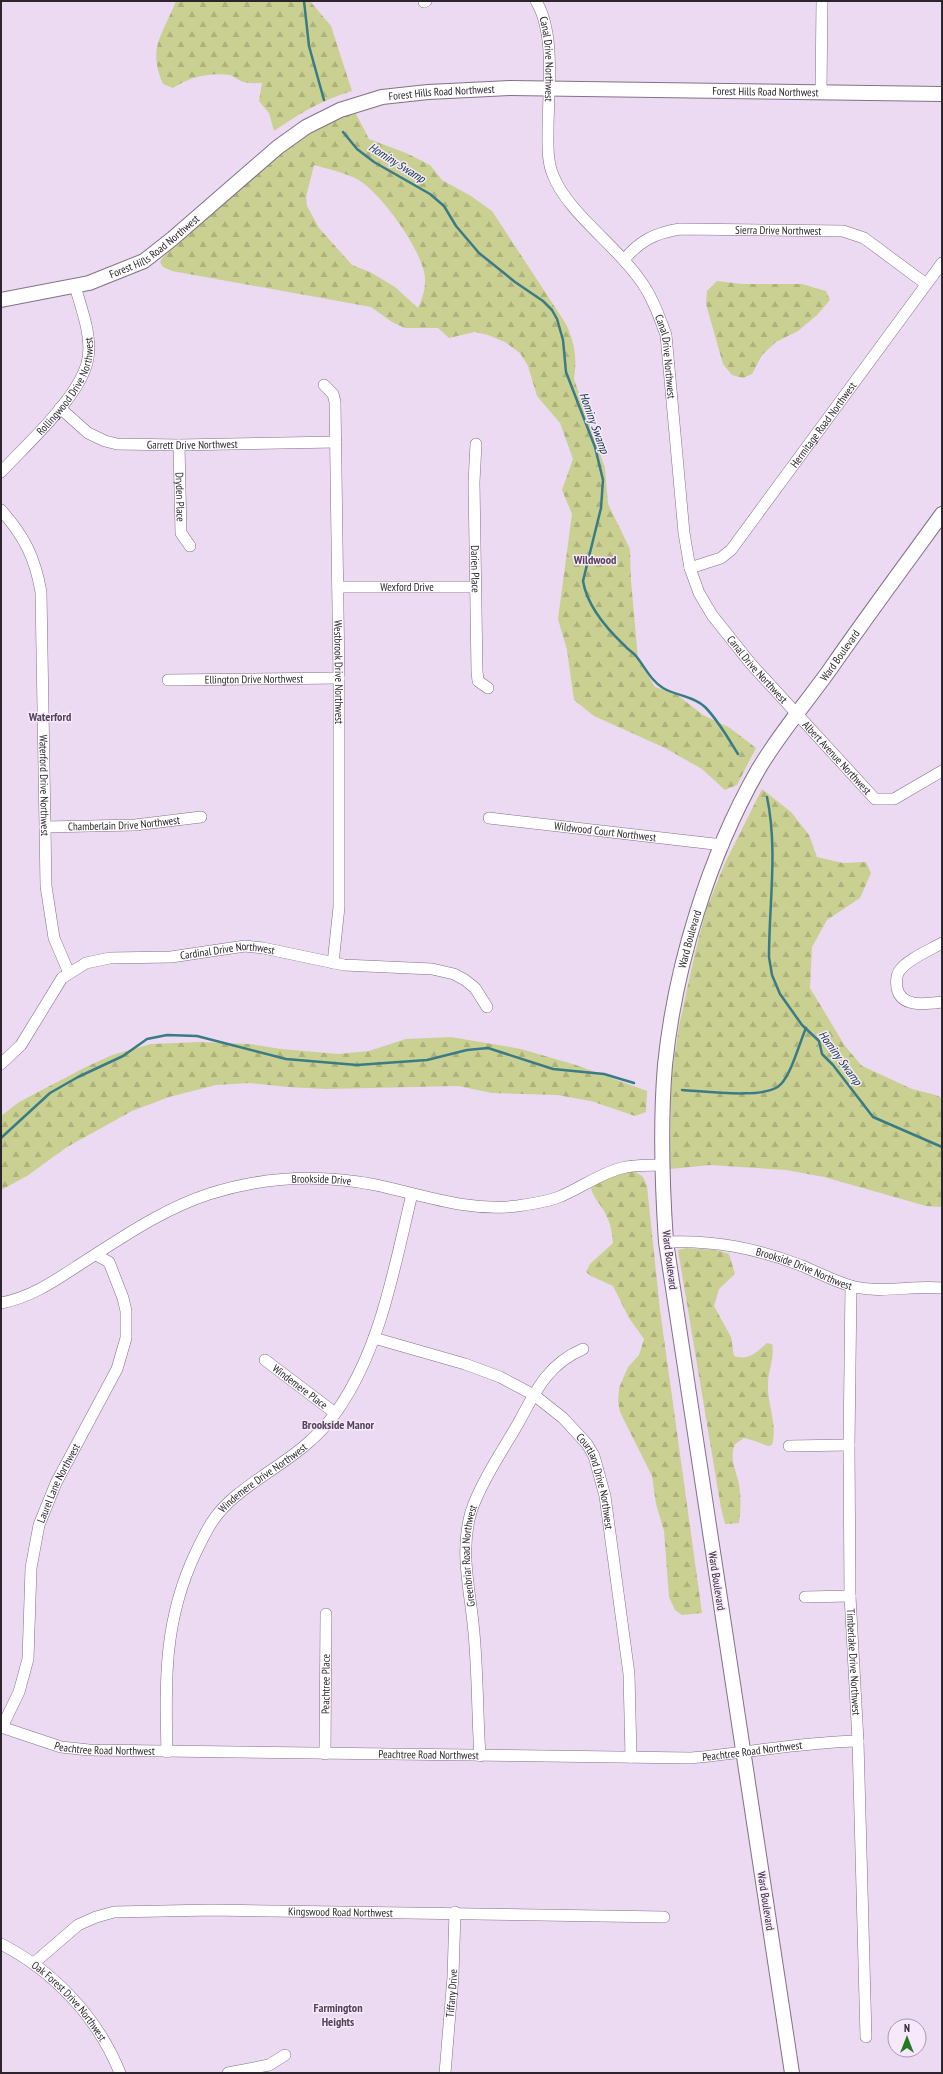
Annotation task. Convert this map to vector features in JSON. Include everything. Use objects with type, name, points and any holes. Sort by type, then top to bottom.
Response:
[{"type":"main road","name":"Forest Hills Road Northwest","points":[[1,300],[75,286],[131,267],[154,254],[278,147],[306,127],[337,112],[369,100],[407,93],[510,88],[942,94]]},
{"type":"main road","name":"Ward Boulevard","points":[[792,2073],[666,1242],[661,1165],[665,1065],[674,1010],[691,936],[705,890],[722,845],[742,802],[759,769],[892,580],[942,514]]},
{"type":"street","name":"Canal Drive Northwest","points":[[536,1],[544,16],[548,35],[548,141],[552,174],[570,203],[624,260],[640,280],[658,312],[666,335],[684,533],[690,568],[700,592],[722,628],[751,664],[798,713]]},
{"type":"street","points":[[820,92],[822,1]]},
{"type":"street","name":"Sierra Drive Northwest","points":[[624,260],[631,251],[646,238],[680,229],[843,231],[864,238],[926,284]]},
{"type":"street","name":"Hermitage Road Northwest","points":[[690,568],[721,558],[731,550],[942,263]]},
{"type":"street","name":"Rollingwood Drive Northwest","points":[[1,472],[60,408],[84,374],[89,356],[87,330],[75,286]]},
{"type":"street","name":"Westbrook Drive Northwest","points":[[324,385],[333,394],[335,402],[336,442],[339,678],[339,907],[333,964]]},
{"type":"street","name":"Garrett Drive Northwest","points":[[60,408],[88,433],[105,441],[117,444],[179,445],[336,442]]},
{"type":"street","name":"Darien Place","points":[[476,444],[475,587],[478,681],[488,688]]},
{"type":"street","name":"Dryden Place","points":[[179,445],[181,533],[190,546]]},
{"type":"street","name":"Waterford Drive Northwest","points":[[1,510],[29,548],[39,578],[41,592],[46,886],[50,925],[58,952],[69,972]]},
{"type":"street","name":"Wexford Drive","points":[[338,587],[475,587]]},
{"type":"street","name":"Ellington Drive Northwest","points":[[168,680],[339,678]]},
{"type":"street","name":"Albert Avenue Northwest","points":[[798,713],[836,759],[875,799],[894,799],[942,771]]},
{"type":"street","name":"Chamberlain Drive Northwest","points":[[45,827],[135,826],[201,817]]},
{"type":"street","name":"Wildwood Court Northwest","points":[[489,818],[722,845]]},
{"type":"street","points":[[942,943],[904,965],[898,973],[896,982],[901,997],[916,1004],[942,1002]]},
{"type":"street","name":"Cardinal Drive Northwest","points":[[1,1064],[21,1045],[58,984],[69,972],[86,963],[110,958],[165,957],[245,946],[263,948],[333,964],[373,968],[442,970],[465,980],[475,988],[487,1007]]},
{"type":"street","name":"Brookside Drive","points":[[1,1303],[22,1297],[49,1285],[139,1227],[181,1204],[227,1189],[249,1184],[304,1178],[339,1180],[374,1184],[465,1205],[516,1206],[559,1197],[590,1181],[625,1167],[661,1165]]},
{"type":"street","name":"Windemere Drive Northwest","points":[[167,1752],[165,1694],[168,1643],[177,1599],[189,1566],[211,1520],[238,1494],[297,1453],[313,1439],[335,1413],[350,1391],[374,1338],[383,1310],[412,1194]]},
{"type":"street","name":"Brookside Drive Northwest","points":[[666,1242],[711,1242],[737,1246],[799,1265],[851,1286],[870,1289],[942,1288]]},
{"type":"street","name":"Laurel Lane Northwest","points":[[1,1727],[19,1692],[28,1659],[31,1568],[39,1525],[56,1483],[117,1368],[126,1338],[126,1310],[123,1298],[109,1262],[96,1255]]},
{"type":"street","name":"Timberlake Drive Northwest","points":[[851,1286],[849,1445],[850,1596],[858,1741],[866,2037]]},
{"type":"street","name":"Courtland Drive Northwest","points":[[374,1338],[465,1364],[500,1377],[534,1395],[563,1418],[587,1444],[594,1456],[602,1480],[629,1674],[631,1758]]},
{"type":"street","name":"Greenbriar Road Northwest","points":[[480,1756],[473,1623],[465,1567],[465,1542],[472,1511],[534,1395],[551,1368],[571,1354],[583,1349]]},
{"type":"street","name":"Windemere Place","points":[[265,1360],[335,1413]]},
{"type":"street","points":[[789,1446],[849,1445]]},
{"type":"street","points":[[805,1597],[850,1596]]},
{"type":"street","name":"Peachtree Place","points":[[325,1754],[326,1614]]},
{"type":"street","name":"Peachtree Road Northwest","points":[[1,1727],[61,1747],[89,1750],[167,1752],[691,1758],[744,1753],[800,1744],[858,1741]]},
{"type":"street","name":"Kingswood Road Northwest","points":[[34,1962],[78,1926],[96,1916],[114,1912],[212,1910],[455,1912],[664,1917]]},
{"type":"street","name":"Tiffany Drive","points":[[445,2073],[453,1977],[455,1912]]},
{"type":"street","name":"Oak Forest Drive Northwest","points":[[1,1944],[34,1962],[67,1993],[88,2016],[102,2036],[120,2073]]},
{"type":"street","points":[[228,2073],[268,2065],[285,2055]]},
{"type":"green space","points":[[176,1],[310,1],[331,26],[352,91],[330,99],[312,108],[274,131],[269,113],[259,101],[262,83],[246,83],[230,75],[215,74],[193,78],[173,88],[163,84],[156,60],[157,50],[162,32]]},
{"type":"green space","points":[[354,110],[369,139],[406,153],[430,165],[442,180],[471,196],[492,211],[566,324],[571,338],[575,357],[574,379],[605,468],[608,504],[630,549],[631,581],[638,659],[655,687],[676,694],[703,715],[730,728],[756,748],[737,785],[725,790],[702,769],[665,748],[594,716],[574,700],[567,650],[558,619],[572,514],[562,490],[573,459],[560,423],[537,396],[528,366],[520,353],[505,342],[488,335],[475,332],[449,338],[438,328],[405,328],[392,322],[371,307],[172,271],[163,267],[160,262],[163,257],[186,234],[253,173],[306,134]],"holes":[[[314,165],[346,174],[363,183],[382,201],[403,228],[412,243],[424,271],[424,289],[418,308],[395,287],[370,272],[352,265],[319,228],[307,206],[306,197]]]},
{"type":"green space","points":[[717,281],[742,284],[802,284],[826,291],[830,300],[817,315],[798,331],[776,342],[762,355],[752,374],[743,378],[732,375],[723,364],[706,304],[707,291]]},
{"type":"green space","points":[[762,789],[791,812],[809,835],[817,857],[843,863],[866,862],[871,873],[860,898],[827,920],[812,947],[810,988],[845,1046],[862,1066],[912,1089],[942,1098],[942,1207],[926,1206],[824,1177],[786,1170],[710,1165],[670,1169],[671,1080],[679,1026],[695,953],[706,910],[725,863]]},
{"type":"green space","points":[[451,1037],[521,1049],[576,1065],[647,1091],[646,1112],[635,1116],[591,1101],[557,1095],[492,1093],[458,1086],[326,1089],[250,1083],[216,1085],[169,1097],[132,1111],[67,1147],[27,1176],[1,1190],[1,1116],[19,1102],[112,1055],[151,1044],[200,1042],[250,1044],[281,1049],[338,1054],[369,1051],[406,1039]]},
{"type":"green space","points":[[633,1170],[643,1177],[647,1186],[660,1310],[702,1613],[682,1615],[675,1610],[669,1597],[664,1531],[656,1504],[652,1476],[620,1412],[618,1402],[619,1388],[628,1367],[639,1355],[644,1339],[629,1318],[613,1286],[591,1276],[586,1272],[590,1264],[613,1243],[609,1222],[591,1190],[591,1186],[624,1172]]},
{"type":"green space","points":[[686,1248],[716,1250],[729,1254],[735,1274],[719,1289],[714,1306],[731,1337],[734,1356],[744,1357],[752,1355],[767,1343],[772,1344],[773,1349],[768,1384],[774,1430],[772,1445],[768,1446],[744,1438],[735,1444],[733,1449],[733,1460],[740,1494],[739,1523],[725,1524],[721,1508],[678,1250]]},
{"type":"waterway","name":"Hominy Swamp","points":[[304,1],[309,46],[324,100]]},
{"type":"waterway","name":"Hominy Swamp","points":[[343,132],[357,149],[374,162],[430,194],[444,206],[456,226],[479,253],[515,282],[543,301],[552,310],[557,319],[563,340],[566,372],[595,447],[603,480],[601,508],[583,581],[585,590],[593,608],[605,625],[635,655],[655,682],[663,688],[690,698],[705,707],[719,723],[738,754]]},
{"type":"waterway","name":"Hominy Swamp","points":[[767,797],[772,836],[769,957],[772,975],[780,994],[802,1025],[819,1041],[822,1054],[833,1065],[873,1117],[942,1147]]},
{"type":"waterway","points":[[682,1090],[719,1093],[750,1093],[774,1089],[781,1084],[789,1072],[806,1028]]},
{"type":"waterway","points":[[1,1138],[50,1093],[78,1077],[123,1056],[147,1039],[167,1035],[197,1036],[286,1059],[357,1065],[427,1060],[467,1050],[488,1048],[553,1069],[604,1074],[634,1083]]},
{"type":"district","name":"Wildwood","points":[[595,560]]},
{"type":"district","name":"Waterford","points":[[50,717]]},
{"type":"district","name":"Brookside Manor","points":[[338,1425]]},
{"type":"district","name":"Farmington Heights","points":[[338,2015]]}]
